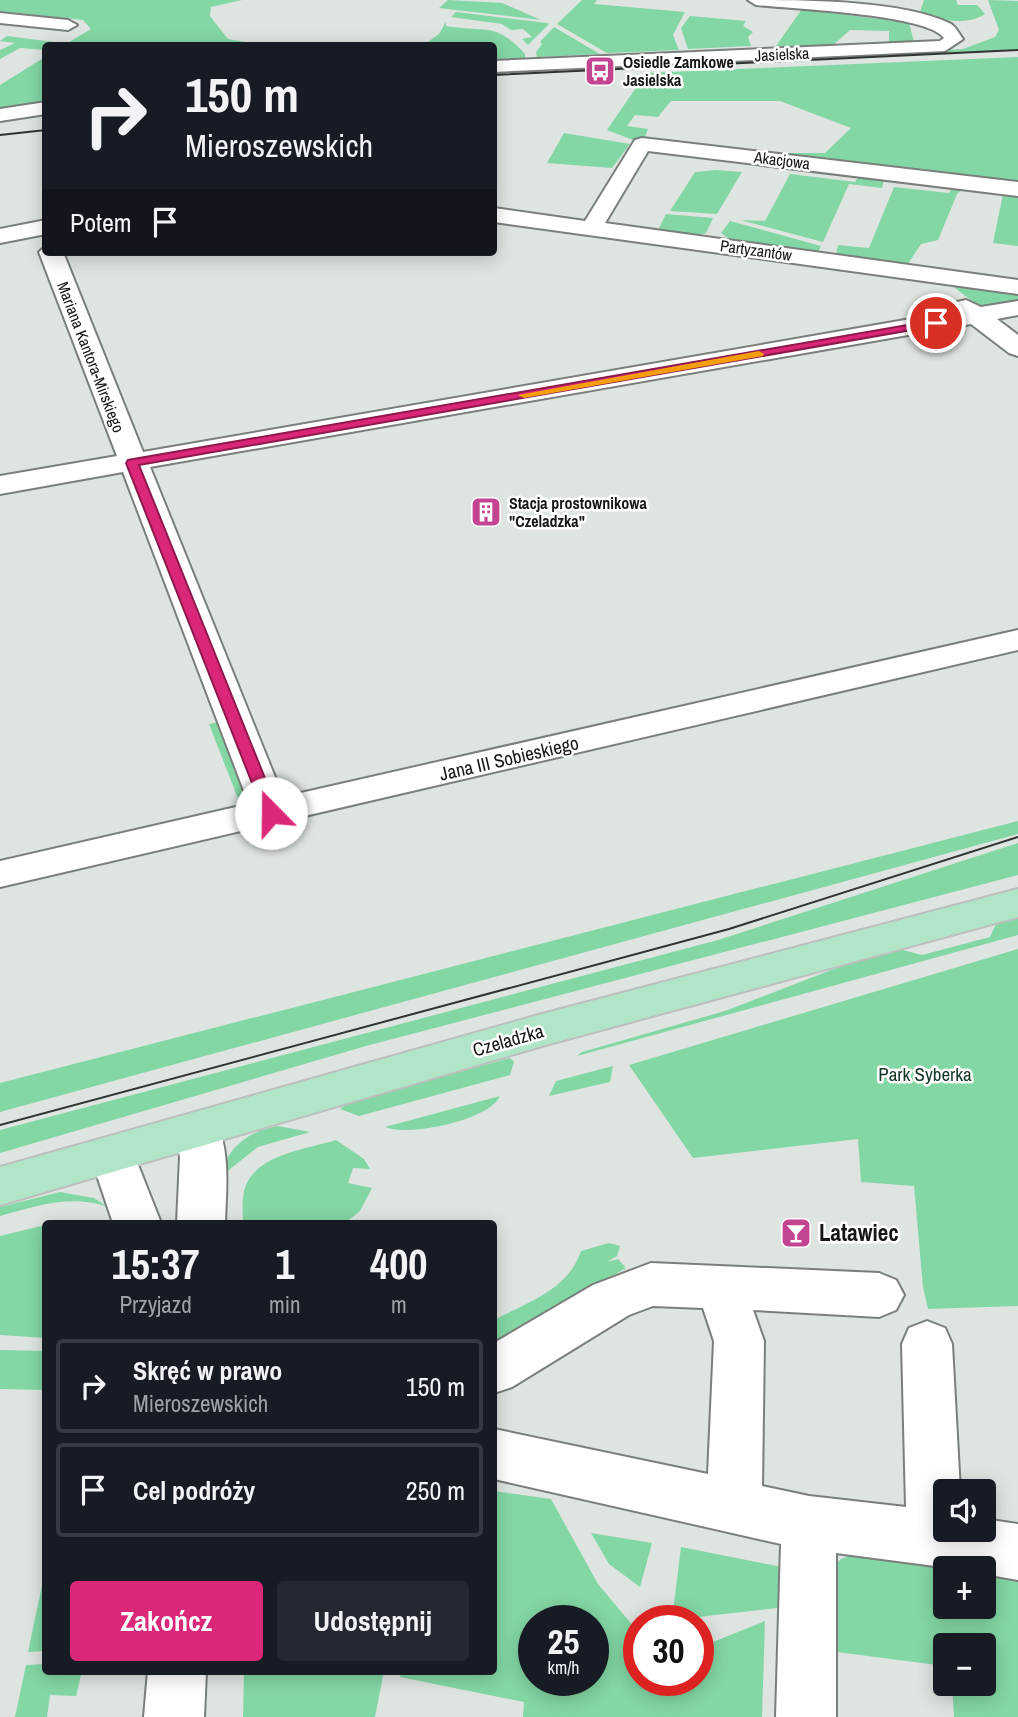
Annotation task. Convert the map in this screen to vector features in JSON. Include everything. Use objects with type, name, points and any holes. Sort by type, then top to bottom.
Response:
[{"type":"main road","name":"Czeladzka","points":[[0,1186],[542,1030],[1018,903]]},
{"type":"street","points":[[756,0],[858,5]]},
{"type":"street","name":"Jasielska","points":[[497,68],[945,46],[954,39],[945,27],[858,5]]},
{"type":"street","points":[[0,18],[68,25]]},
{"type":"street","points":[[0,115],[42,109]]},
{"type":"street","name":"Akacjowa","points":[[592,227],[642,144],[1018,189]]},
{"type":"street","name":"Partyzantów","points":[[497,215],[1018,287]]},
{"type":"street","points":[[0,236],[42,231]]},
{"type":"street","name":"Mariana Kantora-Mirskiego","points":[[53,256],[271,813]]},
{"type":"street","points":[[926,275],[1018,348]]},
{"type":"street","points":[[0,485],[1018,308]]},
{"type":"street","name":"Jana III Sobieskiego","points":[[0,874],[1018,640]]},
{"type":"street","points":[[198,1130],[203,1157],[201,1220]]},
{"type":"street","points":[[113,1155],[136,1220]]},
{"type":"street","points":[[497,1368],[611,1300],[651,1284],[879,1295]]},
{"type":"street","points":[[728,1288],[728,1315],[738,1341],[734,1505]]},
{"type":"street","points":[[927,1344],[933,1490]]},
{"type":"street","points":[[497,1455],[809,1523],[933,1538]]},
{"type":"street","points":[[806,1717],[809,1523]]},
{"type":"street","points":[[959,1542],[1018,1552]]},
{"type":"street","points":[[174,1717],[177,1675]]},
{"type":"green space","points":[[0,0],[242,0],[211,7],[210,16],[228,39],[246,42],[69,42],[91,29],[83,20],[0,11]]},
{"type":"green space","points":[[448,0],[502,3],[541,20],[439,8]]},
{"type":"green space","points":[[582,0],[597,0],[594,4],[685,12],[673,35],[679,50],[607,53],[557,24]]},
{"type":"green space","points":[[924,0],[956,0],[958,5],[977,5],[985,14],[962,21],[927,17],[919,15]]},
{"type":"green space","points":[[988,0],[1018,1],[1018,50],[664,66],[666,63],[963,49],[995,37],[999,30]]},
{"type":"green space","points":[[802,9],[909,23],[914,42],[889,43],[889,31],[850,30],[832,46],[776,46]]},
{"type":"green space","points":[[456,12],[549,24],[528,45],[522,39],[532,37],[523,29],[511,30],[502,24],[451,17]]},
{"type":"green space","points":[[690,16],[746,21],[743,26],[753,32],[748,37],[751,46],[688,49],[681,28]]},
{"type":"green space","points":[[446,22],[446,26],[497,32],[515,44],[525,54],[525,58],[497,63],[497,42],[428,42],[439,34]]},
{"type":"green space","points":[[554,27],[600,54],[537,57],[536,52],[542,44],[540,42]]},
{"type":"green space","points":[[7,36],[53,42],[42,42],[42,50],[20,48],[0,59],[0,50],[15,43],[0,41]]},
{"type":"green space","points":[[1018,57],[1018,185],[785,153],[825,153],[851,128],[780,101],[671,101],[658,117],[635,115],[627,126],[648,129],[645,137],[633,140],[607,130],[646,73]]},
{"type":"green space","points":[[42,59],[42,103],[0,109],[0,85]]},
{"type":"green space","points":[[564,133],[630,144],[612,168],[547,163]]},
{"type":"green space","points":[[695,172],[742,172],[717,214],[670,211]]},
{"type":"green space","points":[[790,174],[855,182],[859,176],[884,179],[882,188],[849,184],[823,242],[740,220],[765,221]]},
{"type":"green space","points":[[954,185],[964,187],[957,194],[938,240],[921,244],[908,264],[836,254],[838,245],[869,248],[894,187],[949,193]]},
{"type":"green space","points":[[970,189],[1018,193],[1018,246],[993,243],[1003,194]]},
{"type":"green space","points":[[666,214],[713,218],[706,233],[700,235],[658,230]]},
{"type":"green space","points":[[730,221],[821,246],[818,252],[731,240],[721,233]]},
{"type":"green space","points":[[951,285],[1018,292],[1018,302],[980,307]]},
{"type":"green space","points":[[219,722],[245,793],[242,801],[237,796],[209,724]]},
{"type":"green space","points":[[1018,821],[1018,834],[0,1112],[0,1083]]},
{"type":"green space","points":[[1018,843],[1018,875],[366,1046],[0,1153],[0,1130],[718,940]]},
{"type":"green space","points":[[1018,918],[1018,935],[577,1056],[582,1052],[725,1011],[857,960],[899,949],[922,955],[990,937],[996,924]]},
{"type":"green space","name":"Park Syberka","points":[[1018,949],[1018,1306],[928,1309],[923,1287],[914,1186],[861,1182],[858,1139],[693,1158],[629,1065]]},
{"type":"green space","points":[[510,1058],[514,1062],[510,1075],[359,1116],[340,1109],[346,1103]]},
{"type":"green space","points":[[613,1066],[610,1082],[549,1096],[556,1081]]},
{"type":"green space","points":[[500,1096],[493,1105],[481,1112],[448,1124],[412,1130],[385,1127]]},
{"type":"green space","points":[[278,1126],[310,1132],[258,1147],[220,1177],[228,1157],[241,1142],[267,1128]]},
{"type":"green space","points":[[336,1140],[364,1159],[370,1169],[353,1168],[348,1183],[372,1188],[360,1211],[349,1220],[243,1220],[244,1190],[252,1175],[261,1166],[285,1154]]},
{"type":"green space","points":[[60,1192],[94,1198],[108,1207],[67,1201],[0,1216],[0,1207]]},
{"type":"green space","points":[[42,1226],[42,1338],[0,1335],[0,1236]]},
{"type":"green space","points":[[609,1243],[620,1246],[617,1256],[607,1262],[618,1259],[626,1268],[497,1343],[497,1319],[533,1301],[557,1285],[567,1276],[581,1251]]},
{"type":"green space","points":[[0,1350],[42,1351],[42,1390],[0,1389]]},
{"type":"green space","points":[[497,1491],[551,1499],[598,1584],[623,1614],[623,1696],[714,1696],[714,1642],[765,1621],[762,1717],[523,1717],[524,1702],[400,1677],[497,1675]]},
{"type":"green space","points":[[591,1533],[652,1543],[640,1587],[609,1564]]},
{"type":"green space","points":[[681,1547],[782,1567],[794,1606],[714,1615],[714,1605],[674,1605]]},
{"type":"green space","points":[[858,1552],[933,1564],[933,1619],[996,1619],[996,1574],[1015,1577],[1018,1582],[1018,1717],[954,1717],[953,1696],[996,1696],[996,1633],[933,1633],[933,1664],[829,1651],[831,1568],[841,1559]]},
{"type":"green space","points":[[42,1585],[42,1651],[28,1652]]},
{"type":"green space","points":[[42,1664],[42,1675],[81,1675],[76,1696],[50,1695],[47,1717],[15,1717],[26,1665]]},
{"type":"green space","points":[[244,1675],[383,1675],[375,1717],[243,1717]]},
{"type":"tram line","points":[[497,75],[1018,50]]},
{"type":"tram line","points":[[0,135],[42,130]]},
{"type":"tram line","points":[[0,1125],[729,929],[1018,837]]},
{"type":"slow traffic","points":[[524,395],[759,354]]},
{"type":"place","name":"Osiedle Zamkowe Jasielska","points":[[600,71]]},
{"type":"place","name":"Stacja prostownikowa \"Czeladzka\"","points":[[486,512]]},
{"type":"place","name":"Latawiec","points":[[796,1233]]},
{"type":"route","points":[[271,813],[132,463],[936,323]]}]
